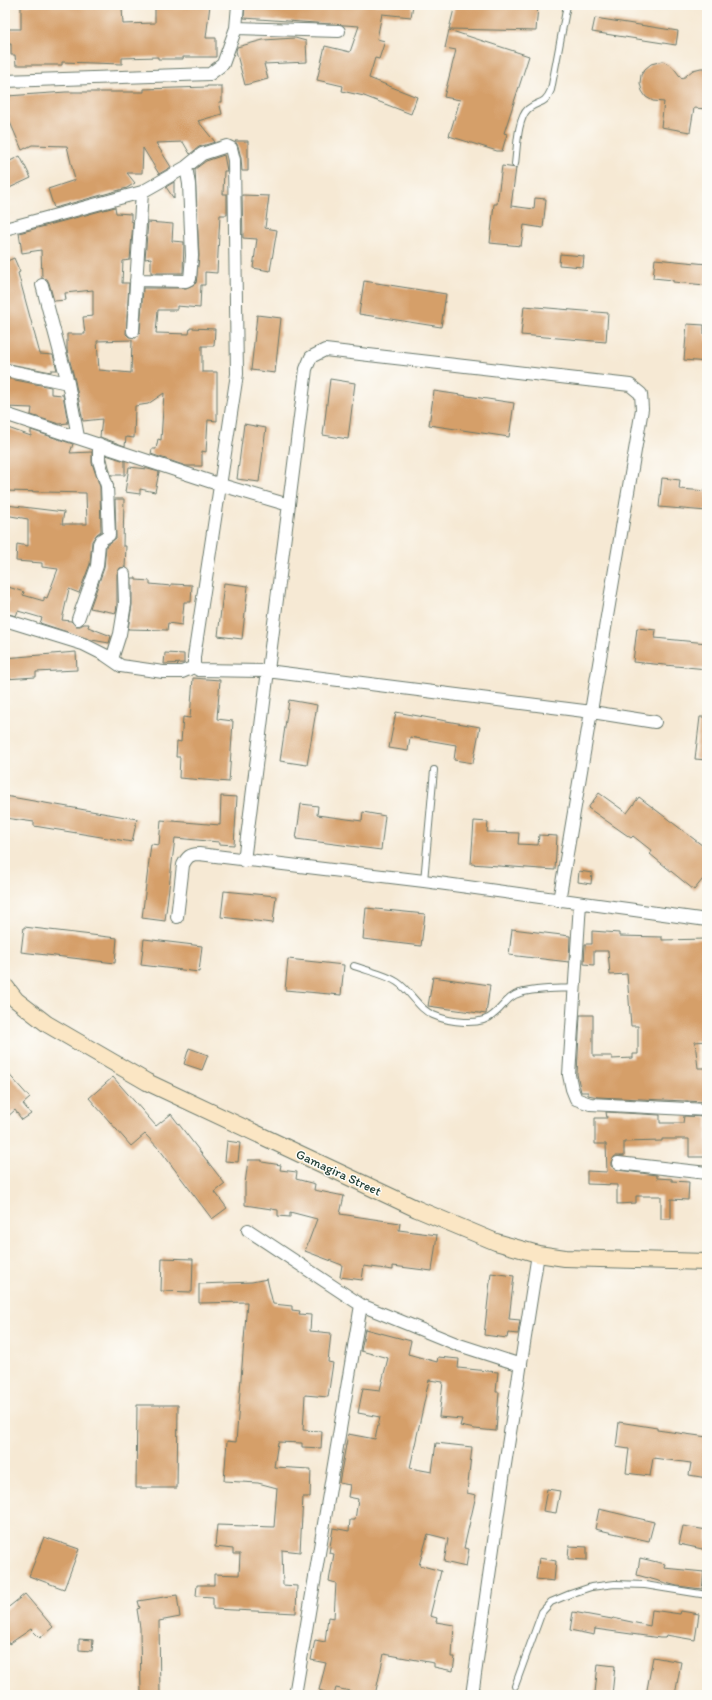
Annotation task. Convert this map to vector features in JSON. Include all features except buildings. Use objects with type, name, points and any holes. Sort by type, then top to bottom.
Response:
[{"type":"street","points":[[5,81],[210,74],[223,64],[236,28],[238,5]]},
{"type":"street","points":[[236,28],[339,31]]},
{"type":"street","points":[[5,228],[142,192],[186,168],[202,154],[227,146],[231,148],[234,160],[236,224],[237,374],[194,657],[194,667]]},
{"type":"street","points":[[136,280],[186,281],[190,279],[192,256],[189,184],[186,168]]},
{"type":"street","points":[[133,331],[142,192]]},
{"type":"street","points":[[42,285],[68,382],[78,437]]},
{"type":"street","points":[[244,861],[306,369],[311,357],[325,350],[630,385],[641,394],[642,409],[559,901]]},
{"type":"street","points":[[5,370],[68,382]]},
{"type":"street","points":[[5,414],[221,485],[289,505]]},
{"type":"street","points":[[78,619],[97,566],[99,544],[101,540],[109,535],[107,486],[99,461],[99,444]]},
{"type":"street","points":[[112,659],[120,634],[125,604],[124,574]]},
{"type":"street","points":[[5,620],[83,644],[122,666],[163,672],[182,672],[194,667]]},
{"type":"street","points":[[194,667],[199,670],[267,671],[592,712],[655,722]]},
{"type":"street","points":[[177,917],[183,865],[186,858],[192,854],[199,854],[244,861],[424,881],[580,904],[707,920]]},
{"type":"street","points":[[580,904],[569,1075],[572,1090],[576,1099],[590,1104],[707,1110]]},
{"type":"street","name":"Gamagira Street","points":[[5,986],[16,1000],[47,1024],[147,1082],[417,1209],[496,1242],[538,1254],[565,1258],[707,1262]]},
{"type":"street","points":[[618,1163],[707,1174]]},
{"type":"street","points":[[248,1230],[361,1305],[459,1345],[521,1365]]},
{"type":"street","points":[[472,1695],[504,1471],[538,1254]]},
{"type":"street","points":[[295,1695],[361,1305]]},
{"type":"lane","points":[[515,164],[522,119],[527,110],[547,98],[551,90],[567,5]]},
{"type":"lane","points":[[424,881],[434,770]]},
{"type":"lane","points":[[354,966],[397,982],[411,994],[423,1008],[433,1015],[459,1021],[476,1022],[485,1020],[495,1014],[503,1003],[519,993],[575,988]]},
{"type":"lane","points":[[515,1686],[542,1612],[552,1602],[591,1587],[615,1584],[644,1585],[707,1595]]}]
